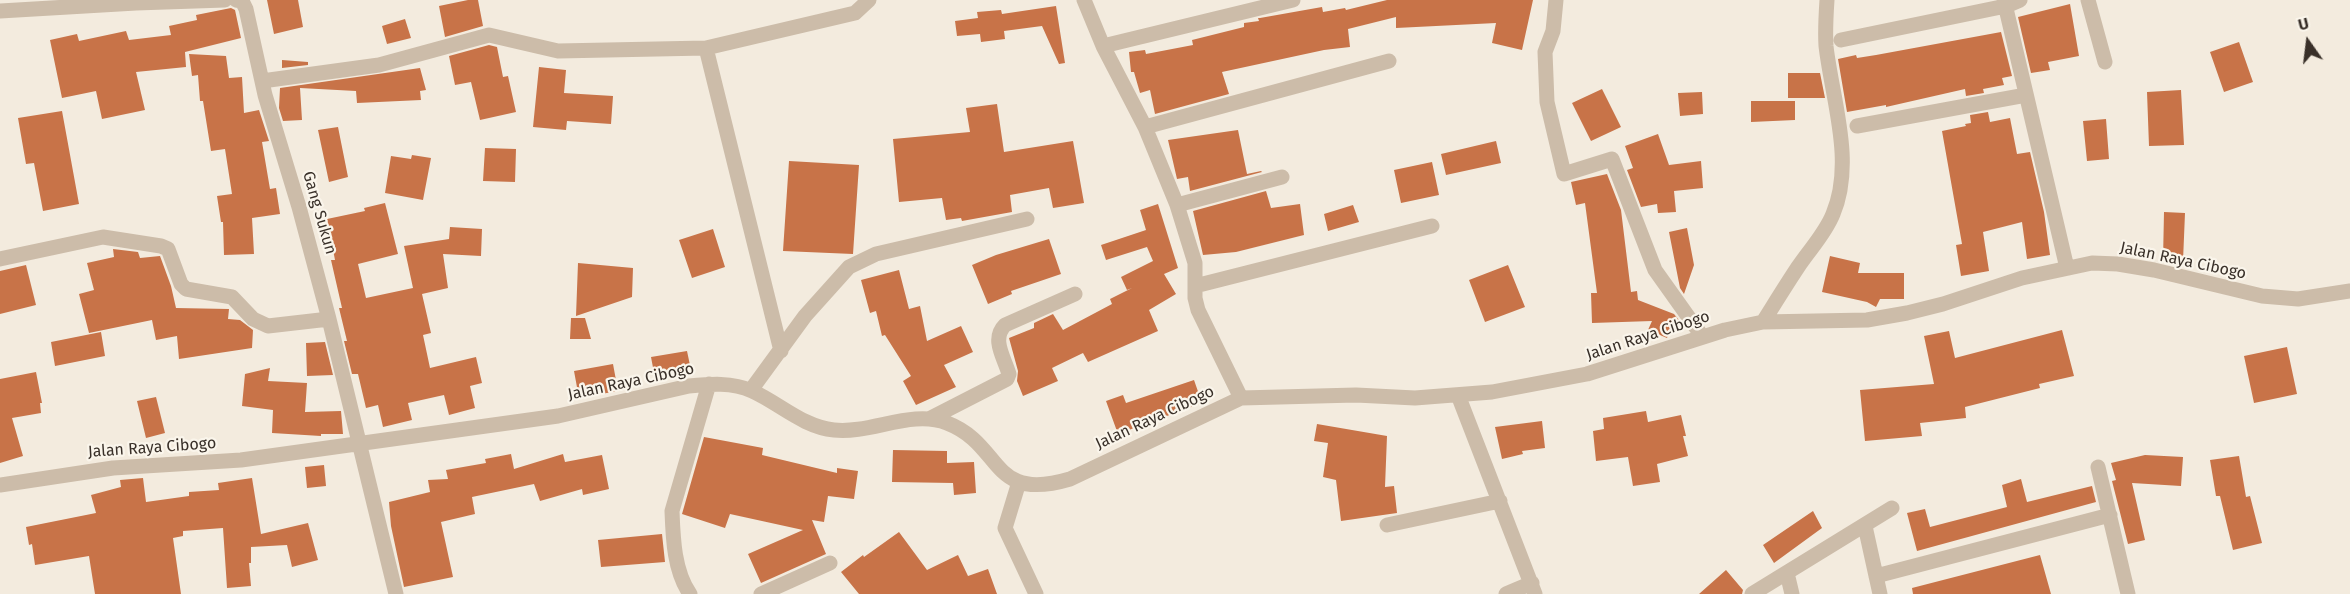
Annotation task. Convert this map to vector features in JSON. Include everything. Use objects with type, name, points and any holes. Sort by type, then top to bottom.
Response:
[{"type":"street","points":[[0,11],[225,0]]},
{"type":"street","name":"Gang Sukun","points":[[236,0],[242,1],[246,9],[262,81],[329,319],[396,594]]},
{"type":"street","points":[[262,81],[379,65],[489,35],[558,51],[706,48],[855,13],[869,0]]},
{"type":"street","points":[[1084,0],[1103,46],[1145,127],[1177,205],[1195,263],[1195,298],[1202,322],[1241,398]]},
{"type":"street","points":[[1103,46],[1293,0]]},
{"type":"street","points":[[1556,0],[1553,31],[1545,52],[1547,102],[1563,174],[1612,159],[1655,270],[1702,336]]},
{"type":"street","points":[[1763,321],[1798,266],[1826,230],[1839,195],[1842,172],[1840,129],[1826,43],[1827,0]]},
{"type":"street","points":[[2088,0],[2104,62]]},
{"type":"street","points":[[1841,40],[2010,2],[2026,95],[2067,268]]},
{"type":"street","points":[[706,48],[781,351]]},
{"type":"street","points":[[1145,127],[1389,61]]},
{"type":"street","points":[[1857,126],[2026,95]]},
{"type":"street","points":[[1177,205],[1282,177]]},
{"type":"street","points":[[751,390],[805,316],[849,267],[876,254],[1027,219]]},
{"type":"street","points":[[1195,286],[1432,226]]},
{"type":"street","points":[[0,259],[103,237],[161,246],[168,249],[181,284],[186,289],[232,297],[259,322],[277,326],[329,319]]},
{"type":"street","name":"Jalan Raya Cibogo","points":[[0,485],[113,468],[241,460],[558,416],[678,388],[709,384],[729,385],[751,390],[799,418],[817,426],[835,430],[929,419],[947,423],[963,431],[977,442],[1005,476],[1033,485],[1051,484],[1070,478],[1241,398],[1356,395],[1415,398],[1503,391],[1587,374],[1702,336],[1763,321],[1867,320],[1907,313],[1943,304],[2022,278],[2092,263],[2118,264],[2154,270],[2262,296],[2298,299],[2350,291]]},
{"type":"street","points":[[929,419],[1007,379],[1009,374],[998,339],[999,331],[1005,325],[1075,294]]},
{"type":"street","points":[[690,594],[681,581],[672,511],[709,384]]},
{"type":"street","points":[[1458,395],[1534,589],[1506,594]]},
{"type":"street","points":[[2098,467],[2128,594]]},
{"type":"street","points":[[1019,482],[1005,528],[1036,594]]},
{"type":"street","points":[[1387,525],[1500,501]]},
{"type":"street","points":[[1752,594],[1892,508]]},
{"type":"street","points":[[1876,576],[2110,515]]},
{"type":"street","points":[[1866,526],[1880,594]]},
{"type":"street","points":[[761,594],[830,563]]},
{"type":"street","points":[[1787,573],[1792,594]]},
{"type":"building","points":[[267,0],[298,0],[303,27],[274,34]]},
{"type":"building","points":[[478,0],[483,26],[445,37],[439,6]]},
{"type":"building","points":[[1387,0],[1533,0],[1522,50],[1492,43],[1496,23],[1396,28],[1396,17],[1348,29],[1350,47],[1324,50],[1222,72],[1229,94],[1155,114],[1150,90],[1140,93],[1134,72],[1131,72],[1129,52],[1145,50],[1146,54],[1193,45],[1192,40],[1244,27],[1244,23],[1259,21],[1258,18],[1322,7],[1323,12],[1345,8],[1346,10]]},
{"type":"building","points":[[2070,4],[2079,56],[2048,62],[2050,70],[2031,73],[2018,17]]},
{"type":"building","points":[[1056,6],[1065,63],[1059,64],[1042,26],[1004,31],[1005,39],[981,42],[980,34],[957,36],[955,21],[978,18],[977,12],[1001,10],[1002,14]]},
{"type":"building","points":[[231,8],[235,10],[241,38],[185,52],[186,67],[136,72],[145,110],[102,119],[96,91],[62,98],[50,40],[77,34],[79,41],[126,31],[129,40],[171,35],[169,26],[197,20],[196,15]]},
{"type":"building","points":[[405,19],[411,38],[387,44],[382,26]]},
{"type":"building","points":[[2001,32],[2012,76],[2002,78],[2004,85],[1983,89],[1984,93],[1966,96],[1965,89],[1886,107],[1886,105],[1847,112],[1838,59],[1856,55],[1857,58],[1876,55]]},
{"type":"building","points":[[2239,42],[2253,82],[2224,92],[2210,52]]},
{"type":"building","points":[[489,45],[497,47],[503,77],[508,76],[516,112],[480,120],[471,82],[455,85],[449,56]]},
{"type":"building","points":[[189,54],[226,56],[229,78],[242,77],[244,113],[259,110],[269,141],[262,142],[270,189],[276,188],[280,214],[252,218],[254,254],[224,255],[223,222],[221,222],[217,196],[232,194],[225,149],[211,151],[203,101],[200,101],[198,75],[192,76]]},
{"type":"building","points":[[282,60],[308,62],[308,65],[282,68]]},
{"type":"building","points":[[539,67],[566,70],[564,93],[613,96],[611,124],[567,121],[566,130],[533,127]]},
{"type":"building","points":[[420,68],[426,90],[420,91],[421,100],[357,103],[356,91],[300,88],[302,120],[283,121],[279,108],[280,88]]},
{"type":"building","points":[[1788,73],[1820,73],[1825,98],[1788,98]]},
{"type":"building","points":[[1602,89],[1621,127],[1591,141],[1572,103]]},
{"type":"building","points":[[2181,90],[2184,145],[2149,146],[2147,92]]},
{"type":"building","points":[[1702,92],[1703,114],[1680,116],[1678,93]]},
{"type":"building","points":[[1751,101],[1795,101],[1795,120],[1751,122]]},
{"type":"building","points":[[997,104],[1004,152],[1073,141],[1084,203],[1053,208],[1049,188],[1010,195],[1012,212],[962,221],[961,218],[946,220],[942,198],[899,202],[893,139],[970,132],[966,108]]},
{"type":"building","points":[[62,111],[79,204],[43,211],[34,163],[26,164],[18,118]]},
{"type":"building","points":[[1988,112],[1990,122],[2010,118],[2017,154],[2030,152],[2044,212],[2050,255],[2027,259],[2022,222],[1983,232],[1989,271],[1961,276],[1956,245],[1962,244],[1942,131],[1966,126],[1965,124],[1971,123],[1970,115]]},
{"type":"building","points":[[2106,119],[2109,159],[2087,161],[2083,121]]},
{"type":"building","points":[[338,127],[348,177],[329,182],[318,130]]},
{"type":"building","points":[[1238,130],[1247,174],[1262,172],[1190,191],[1188,177],[1177,179],[1168,140]]},
{"type":"building","points":[[1658,134],[1669,165],[1701,161],[1703,188],[1674,191],[1676,212],[1658,213],[1657,204],[1641,207],[1627,170],[1633,168],[1625,146]]},
{"type":"building","points":[[1496,141],[1501,163],[1446,175],[1441,154]]},
{"type":"building","points":[[485,148],[516,149],[515,182],[483,181]]},
{"type":"building","points":[[412,155],[431,158],[423,200],[385,193],[391,156],[411,159]]},
{"type":"building","points":[[789,161],[859,165],[853,254],[783,251]]},
{"type":"building","points":[[1432,162],[1439,195],[1401,203],[1394,170]]},
{"type":"building","points":[[1607,174],[1621,210],[1631,292],[1637,291],[1638,300],[1674,314],[1679,320],[1674,320],[1667,338],[1648,330],[1652,321],[1592,323],[1591,293],[1597,293],[1585,203],[1576,205],[1571,182]]},
{"type":"building","points":[[1266,191],[1271,208],[1300,204],[1304,235],[1236,252],[1203,255],[1193,211]]},
{"type":"building","points":[[385,203],[398,254],[358,264],[366,298],[413,288],[404,246],[449,239],[450,227],[482,229],[481,256],[443,254],[448,288],[422,294],[431,333],[423,335],[430,368],[476,357],[482,383],[470,386],[475,408],[449,415],[444,395],[408,403],[412,420],[383,427],[378,405],[366,408],[358,374],[352,374],[344,341],[347,341],[331,260],[335,260],[327,219],[365,211],[364,208]]},
{"type":"building","points":[[1158,204],[1178,268],[1164,274],[1176,294],[1149,310],[1158,331],[1088,362],[1083,353],[1052,368],[1058,381],[1023,396],[1017,381],[1018,371],[1009,338],[1034,328],[1034,323],[1053,314],[1063,330],[1112,304],[1110,299],[1132,288],[1127,290],[1121,277],[1153,261],[1147,247],[1106,260],[1101,245],[1146,230],[1140,210]]},
{"type":"building","points":[[1353,205],[1359,222],[1328,231],[1324,214]]},
{"type":"building","points":[[2164,212],[2185,213],[2183,261],[2163,260]]},
{"type":"building","points":[[1687,228],[1694,265],[1684,294],[1680,288],[1669,232]]},
{"type":"building","points":[[713,229],[725,267],[692,278],[679,240]]},
{"type":"building","points":[[1049,239],[1061,274],[1011,291],[1012,294],[988,304],[972,265]]},
{"type":"building","points":[[113,249],[138,252],[140,258],[160,256],[176,308],[229,309],[228,319],[240,320],[253,330],[252,348],[179,359],[177,336],[156,340],[152,320],[89,333],[79,294],[94,290],[87,263],[114,257]]},
{"type":"building","points":[[1830,256],[1860,263],[1858,273],[1904,273],[1904,299],[1880,299],[1876,307],[1867,302],[1822,292]]},
{"type":"building","points":[[578,263],[633,268],[632,297],[576,316]]},
{"type":"building","points":[[26,265],[36,305],[0,314],[0,271]]},
{"type":"building","points":[[1508,265],[1525,307],[1485,322],[1469,280]]},
{"type":"building","points":[[899,270],[909,309],[920,306],[927,341],[961,326],[973,352],[944,365],[956,387],[916,405],[903,381],[911,376],[885,335],[882,336],[876,311],[870,313],[861,280]]},
{"type":"building","points":[[571,318],[585,318],[591,339],[570,339]]},
{"type":"building","points":[[2062,330],[2074,376],[2039,384],[2040,388],[1965,407],[1966,418],[1920,423],[1922,436],[1865,441],[1860,390],[1934,384],[1924,336],[1949,331],[1955,358]]},
{"type":"building","points":[[101,332],[105,356],[55,366],[51,342]]},
{"type":"building","points":[[325,342],[333,375],[307,376],[306,343]]},
{"type":"building","points":[[2287,347],[2297,394],[2254,403],[2244,356]]},
{"type":"building","points":[[687,351],[691,370],[655,378],[651,357]]},
{"type":"building","points":[[613,364],[618,391],[579,398],[574,371]]},
{"type":"building","points":[[270,368],[268,381],[307,383],[305,412],[341,411],[343,434],[321,434],[321,436],[272,433],[273,410],[242,406],[245,374]]},
{"type":"building","points":[[36,372],[42,403],[40,403],[41,413],[12,418],[23,456],[0,463],[0,379]]},
{"type":"building","points":[[1194,380],[1202,403],[1118,434],[1106,401],[1123,395],[1126,403]]},
{"type":"building","points":[[156,397],[165,433],[146,438],[137,401]]},
{"type":"building","points":[[1646,411],[1648,422],[1681,415],[1688,456],[1657,464],[1660,482],[1633,486],[1628,457],[1596,461],[1593,431],[1604,429],[1603,418]]},
{"type":"building","points":[[1542,421],[1545,448],[1522,451],[1523,454],[1502,459],[1495,427]]},
{"type":"building","points":[[1317,424],[1387,436],[1385,487],[1394,486],[1397,513],[1341,521],[1336,480],[1323,477],[1328,443],[1314,441]]},
{"type":"building","points":[[704,437],[763,448],[762,455],[837,473],[837,468],[858,471],[854,499],[828,496],[824,522],[812,520],[826,554],[761,583],[748,554],[803,530],[730,514],[725,528],[682,514]]},
{"type":"building","points":[[893,450],[947,451],[947,463],[974,462],[976,493],[954,495],[953,483],[892,482]]},
{"type":"building","points":[[511,454],[514,469],[563,454],[565,462],[602,455],[609,489],[583,495],[582,489],[540,501],[534,484],[472,497],[475,514],[441,522],[453,577],[404,587],[391,526],[389,502],[430,492],[428,480],[448,479],[446,470],[486,463],[485,459]]},
{"type":"building","points":[[2145,455],[2183,457],[2181,486],[2132,483],[2145,540],[2128,544],[2112,481],[2116,480],[2111,463]]},
{"type":"building","points":[[2239,456],[2246,497],[2250,496],[2262,543],[2233,550],[2220,496],[2216,496],[2210,460]]},
{"type":"building","points":[[324,465],[326,486],[307,488],[305,467]]},
{"type":"building","points":[[143,478],[146,502],[189,496],[189,492],[219,490],[218,483],[252,478],[261,534],[308,523],[318,560],[292,567],[287,545],[251,547],[251,563],[249,563],[251,586],[227,588],[223,528],[183,531],[183,536],[173,538],[181,594],[95,594],[89,556],[35,565],[32,544],[29,545],[26,527],[96,513],[91,495],[121,487],[120,480]]},
{"type":"building","points":[[2021,479],[2027,502],[2092,486],[2096,502],[1917,551],[1907,513],[1925,509],[1930,527],[2007,507],[2002,485]]},
{"type":"building","points":[[1813,511],[1822,528],[1774,563],[1763,545]]},
{"type":"building","points":[[899,532],[927,570],[958,555],[968,576],[988,569],[997,594],[859,594],[841,572]]},
{"type":"building","points":[[662,534],[665,562],[601,567],[598,540]]},
{"type":"building","points":[[2040,555],[2051,594],[1913,594],[1912,588]]},
{"type":"building","points":[[1726,570],[1743,590],[1742,594],[1699,594]]}]
